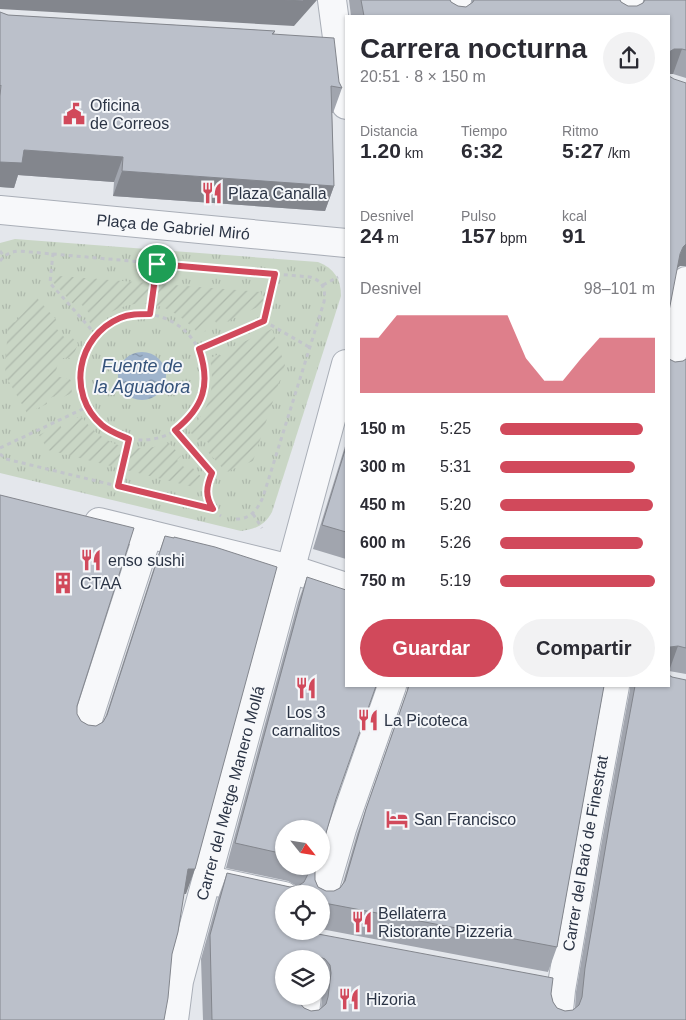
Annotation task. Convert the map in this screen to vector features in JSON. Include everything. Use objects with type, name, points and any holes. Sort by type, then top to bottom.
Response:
[{"type":"street","points":[[332,0],[345,96]]},
{"type":"street","points":[[453,15],[457,0]]},
{"type":"street","points":[[624,15],[629,0]]},
{"type":"street","points":[[312,42],[339,44]]},
{"type":"street","name":"Plaça de Gabriel Miró","points":[[0,210],[345,243]]},
{"type":"street","points":[[670,367],[686,281]]},
{"type":"street","points":[[291,569],[345,368]]},
{"type":"street","points":[[72,516],[291,569],[345,587]]},
{"type":"street","points":[[83,735],[148,534]]},
{"type":"street","name":"Carrer del Metge Manero Mollá","points":[[174,1020],[179,981],[291,569]]},
{"type":"street","points":[[326,885],[342,829],[392,687]]},
{"type":"street","name":"Carrer del Baró de Finestrat","points":[[558,1020],[549,988],[586,843],[615,687]]},
{"type":"street","points":[[208,880],[275,894]]},
{"type":"street","points":[[304,1020],[306,1005]]},
{"type":"path","points":[[0,251],[4,256]]},
{"type":"path","points":[[0,261],[10,252],[19,252],[317,279],[323,285],[326,293],[324,302],[263,497],[253,514],[241,519],[229,519],[220,516],[213,509],[208,501],[206,492],[212,473],[175,430]]},
{"type":"path","points":[[53,254],[50,283],[96,335]]},
{"type":"path","points":[[150,314],[157,264]]},
{"type":"path","points":[[264,321],[275,274]]},
{"type":"path","points":[[323,285],[338,276]]},
{"type":"path","points":[[135,314],[150,314],[165,318],[178,325],[190,336],[199,349],[204,364],[205,379],[203,394],[197,408],[187,421],[175,430],[160,437],[145,440],[129,439],[115,434],[102,426],[87,407],[80,385],[80,367],[86,350],[96,335],[107,325],[120,318],[135,314]]},
{"type":"path","points":[[264,321],[309,347]]},
{"type":"path","points":[[199,349],[264,321]]},
{"type":"path","points":[[0,448],[87,407]]},
{"type":"path","points":[[116,491],[129,439]]},
{"type":"path","points":[[0,456],[213,509]]},
{"type":"path","points":[[253,514],[259,523]]},
{"type":"green space","points":[[15,239],[318,262],[324,264],[336,275],[340,284],[341,296],[272,512],[263,523],[256,528],[241,531],[0,473],[0,243]]},
{"type":"green space","points":[[59,276],[261,292],[264,304],[218,326],[215,321],[204,326],[206,331],[199,334],[174,312],[161,306],[147,304],[134,304],[120,308],[92,325],[86,318],[90,314],[81,304],[77,308],[53,282]]},
{"type":"green space","points":[[37,298],[60,324],[56,328],[65,338],[70,335],[78,344],[72,358],[59,358],[55,376],[70,379],[72,393],[61,398],[59,394],[46,400],[47,404],[27,413],[5,375],[8,323],[15,322]]},
{"type":"green space","points":[[272,329],[285,365],[253,461],[226,472],[207,451],[211,446],[203,437],[198,440],[189,431],[207,406],[210,397],[212,379],[210,358],[219,354],[221,357],[230,353],[228,349]]},
{"type":"green space","points":[[81,416],[99,435],[120,446],[143,448],[169,443],[181,456],[177,460],[186,469],[190,465],[205,481],[193,487],[48,450],[39,435],[60,425],[62,429],[74,424],[72,420]]},
{"type":"water","name":"Fuente de la Aguadora","points":[[142,352],[151,354],[159,359],[164,367],[166,376],[164,385],[159,393],[151,398],[142,400],[133,398],[125,393],[120,385],[118,376],[120,367],[125,359],[133,354]]},
{"type":"building","points":[[361,0],[450,0],[458,6],[466,7],[474,0],[620,0],[628,6],[637,6],[645,0],[686,0],[686,50],[674,49],[670,51],[670,15],[364,15]]},
{"type":"building","points":[[0,12],[8,15],[275,31],[272,34],[334,38],[339,82],[342,88],[331,86],[334,186],[122,171],[123,157],[24,150],[22,163],[0,162]]},
{"type":"building","points":[[670,77],[686,83],[686,244],[680,254],[670,306]]},
{"type":"building","points":[[686,359],[686,648],[670,647],[670,360],[675,362]]},
{"type":"building","points":[[345,450],[345,532],[322,525]]},
{"type":"building","points":[[0,495],[134,528],[77,706],[77,714],[81,721],[88,725],[96,726],[103,722],[107,715],[165,536],[215,547],[277,567],[195,869],[188,869],[178,932],[172,954],[164,1020],[0,1020]]},
{"type":"building","points":[[307,577],[345,590],[345,687],[376,687],[330,820],[275,820],[275,852],[235,843]]},
{"type":"building","points":[[670,676],[686,680],[686,1020],[212,1020],[210,935],[227,873],[281,885],[275,885],[275,940],[330,940],[330,936],[553,978],[551,994],[553,1002],[557,1008],[565,1011],[573,1010],[579,1005],[582,997],[585,968],[635,687],[670,687]]},
{"type":"building","points":[[409,687],[604,687],[557,947],[330,904],[330,891],[340,888],[345,881],[366,809]]},
{"type":"building","points":[[308,875],[315,875],[317,885],[300,885],[304,882]]},
{"type":"place","name":"Oficina de Correos","points":[[74,114]]},
{"type":"place","name":"Plaza Canalla","points":[[212,193]]},
{"type":"place","name":"enso sushi","points":[[91,560]]},
{"type":"place","name":"CTAA","points":[[63,583]]},
{"type":"place","name":"Los 3 carnalitos","points":[[306,688]]},
{"type":"place","name":"La Picoteca","points":[[368,720]]},
{"type":"place","name":"San Francisco","points":[[397,819]]},
{"type":"place","name":"Bellaterra Ristorante Pizzeria","points":[[362,922]]},
{"type":"place","name":"Hizoria","points":[[349,999]]},
{"type":"route","points":[[157,264],[275,274],[264,321],[199,349],[204,364],[203,394],[197,408],[187,421],[175,430],[212,473],[206,492],[208,501],[213,509],[118,486],[129,439],[115,434],[102,426],[92,415],[85,402],[80,385],[80,367],[86,350],[96,335],[107,325],[120,318],[135,314],[150,314],[157,264]]}]
